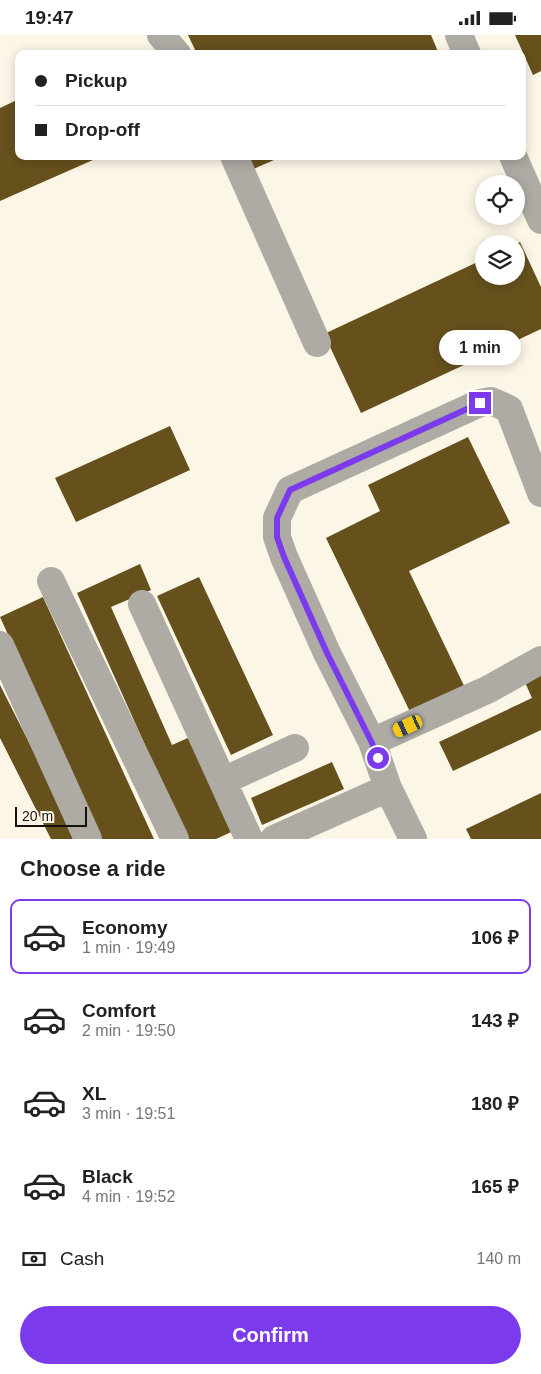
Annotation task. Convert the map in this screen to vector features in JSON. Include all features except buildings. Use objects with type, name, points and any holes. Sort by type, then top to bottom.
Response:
[{"type":"lane","points":[[161,35],[174,50]]},
{"type":"lane","points":[[459,35],[465,50]]},
{"type":"lane","points":[[236,160],[317,343]]},
{"type":"lane","points":[[515,160],[541,220]]},
{"type":"lane","points":[[413,839],[388,788],[372,743],[327,653],[284,557],[277,537],[277,518],[290,490],[480,403],[491,401],[509,409],[541,493]]},
{"type":"lane","points":[[51,581],[175,839]]},
{"type":"lane","points":[[142,604],[250,839]]},
{"type":"lane","points":[[0,645],[88,839]]},
{"type":"lane","points":[[372,743],[489,689],[541,660]]},
{"type":"lane","points":[[223,781],[295,748]]},
{"type":"lane","points":[[274,839],[388,788]]},
{"type":"route","points":[[378,758],[327,653],[284,557],[277,537],[277,518],[290,490],[480,403]]}]
